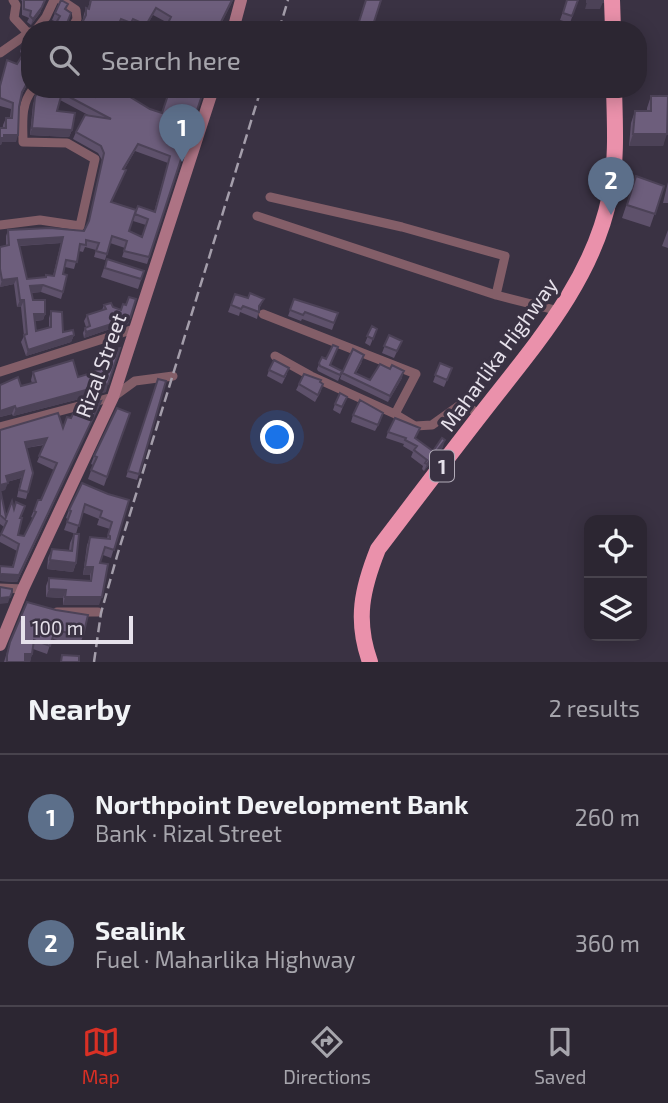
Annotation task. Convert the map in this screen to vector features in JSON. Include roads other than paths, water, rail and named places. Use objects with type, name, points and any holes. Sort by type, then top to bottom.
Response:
[{"type":"highway","points":[[612,0],[613,21]]},
{"type":"highway","name":"Maharlika Highway","points":[[370,662],[362,640],[362,612],[365,582],[378,548],[559,311],[592,250],[610,197],[615,165],[614,98]]},
{"type":"street","points":[[13,0],[16,5],[14,18],[21,23]]},
{"type":"street","points":[[42,21],[54,0]]},
{"type":"street","points":[[61,0],[76,10],[75,21]]},
{"type":"street","points":[[235,21],[241,0]]},
{"type":"street","points":[[0,53],[21,38]]},
{"type":"street","points":[[0,225],[40,220],[80,226],[95,159],[67,144],[23,142],[22,114],[26,98]]},
{"type":"street","name":"Rizal Street","points":[[0,645],[24,598],[113,397],[210,98]]},
{"type":"street","points":[[270,197],[505,256],[496,295]]},
{"type":"street","points":[[257,216],[496,295],[559,311]]},
{"type":"street","points":[[263,314],[416,374],[395,414]]},
{"type":"street","points":[[0,372],[134,329]]},
{"type":"street","points":[[275,356],[415,426],[432,425],[460,405],[481,415]]},
{"type":"street","points":[[0,427],[113,397],[135,382],[173,376]]},
{"type":"street","points":[[0,588],[24,598]]},
{"type":"street","points":[[43,608],[55,612],[98,612]]},
{"type":"railway","points":[[282,21],[288,0]]},
{"type":"railway","points":[[94,662],[101,613],[117,556],[258,98]]},
{"type":"place","name":"Northpoint Development Bank","points":[[182,162]]},
{"type":"place","name":"Sealink","points":[[611,215]]}]
